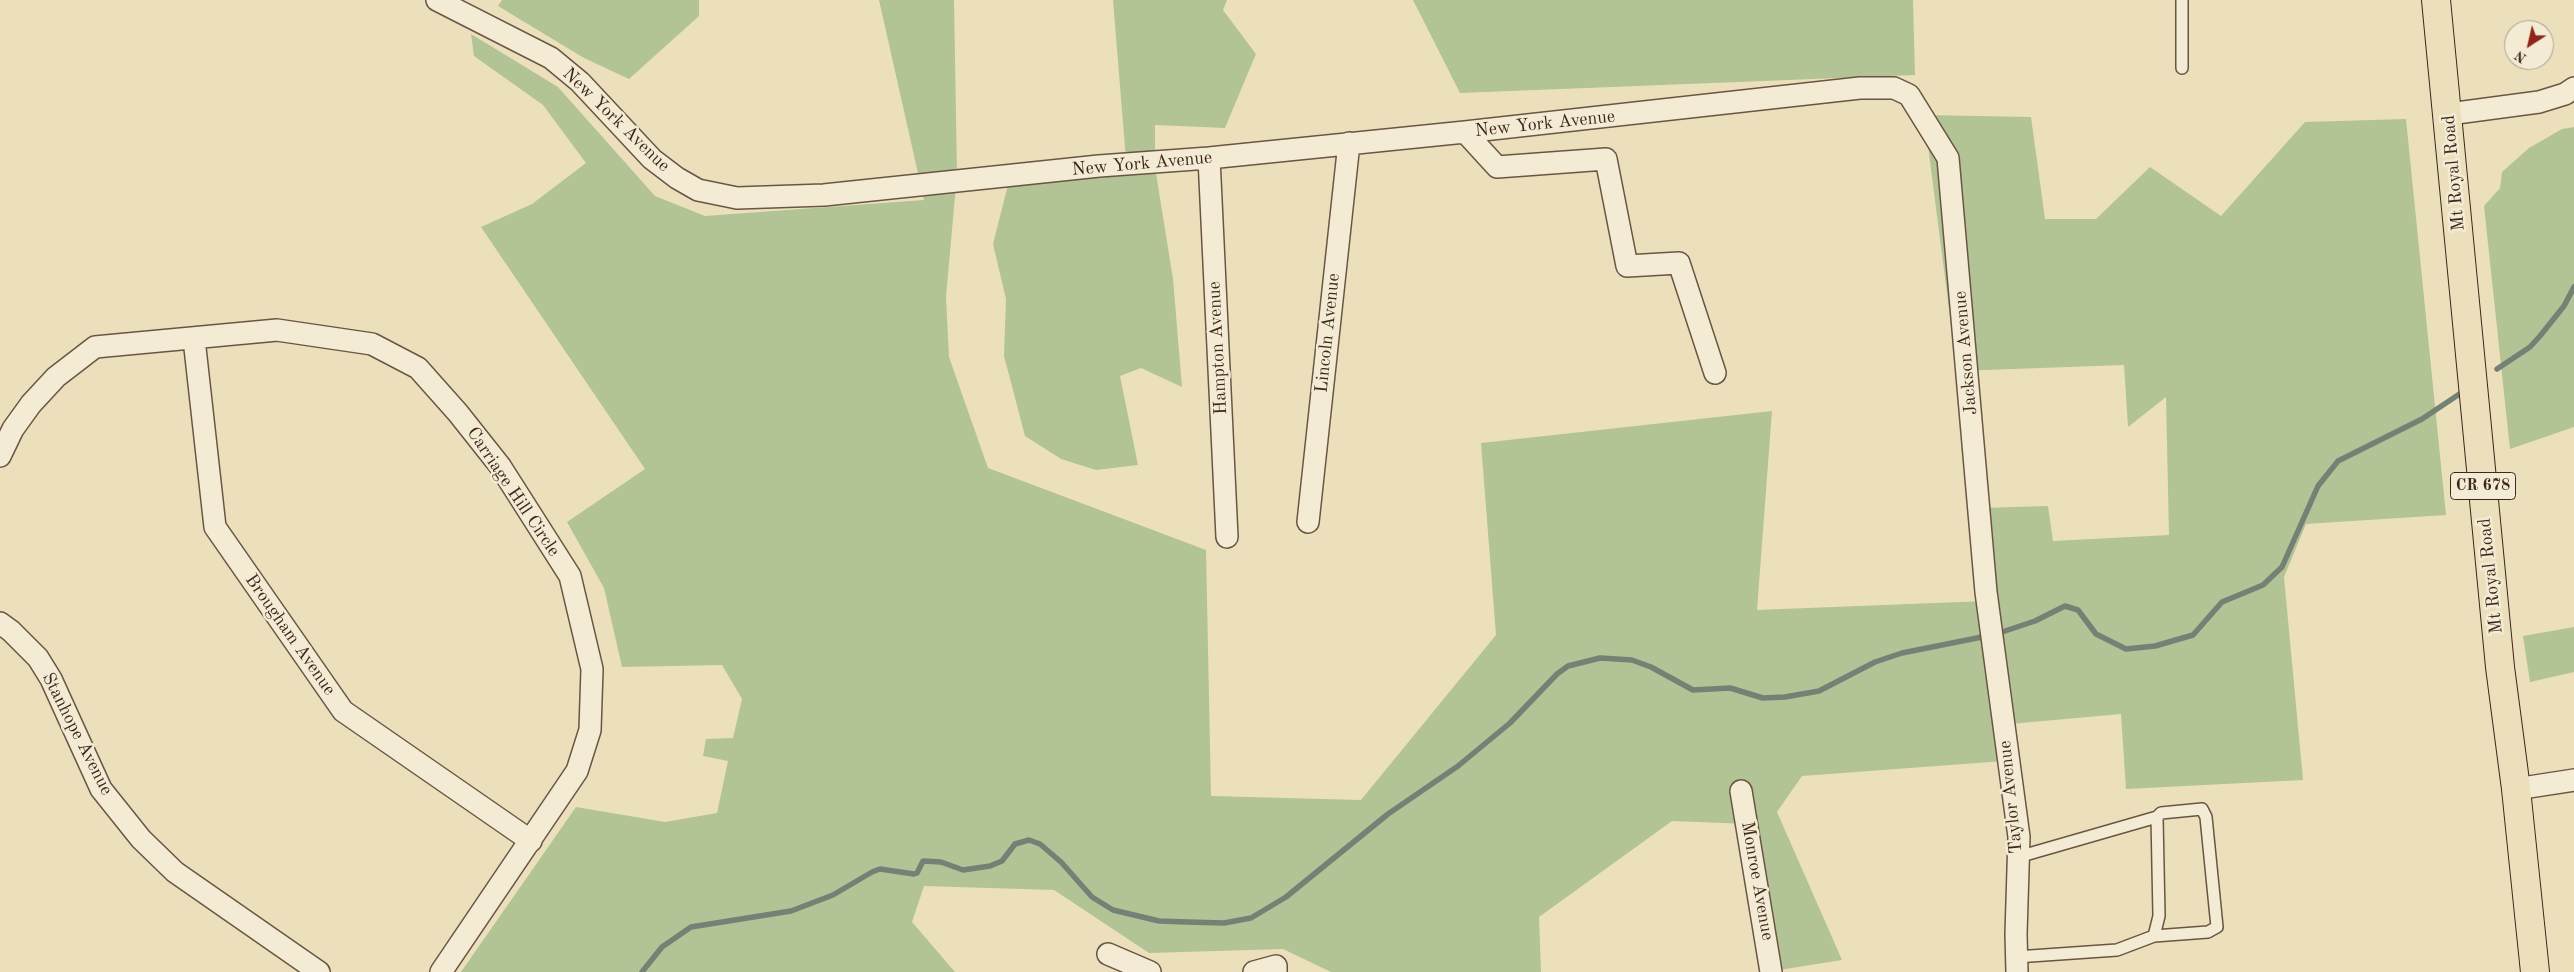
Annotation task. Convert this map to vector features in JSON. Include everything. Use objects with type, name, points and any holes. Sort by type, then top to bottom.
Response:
[{"type":"main road","name":"Mt Royal Road","points":[[2436,0],[2449,114],[2498,647],[2516,789],[2534,972]]},
{"type":"street","name":"New York Avenue","points":[[437,0],[551,58],[580,82],[652,159],[677,178],[698,190],[737,198],[824,195],[1099,166],[1209,158],[1466,132],[1860,88],[1894,88],[1909,95]]},
{"type":"street","points":[[2449,114],[2539,102],[2558,97],[2574,88]]},
{"type":"street","name":"Jackson Avenue","points":[[1909,95],[1948,158],[1990,623]]},
{"type":"street","points":[[1466,132],[1497,167],[1606,159],[1627,266],[1680,263],[1715,373]]},
{"type":"street","name":"Lincoln Avenue","points":[[1308,522],[1349,143]]},
{"type":"street","name":"Hampton Avenue","points":[[1209,158],[1227,537]]},
{"type":"street","name":"Carriage Hill Circle","points":[[0,456],[13,429],[31,404],[56,376],[95,347],[277,330],[372,344],[418,368],[458,413],[500,466],[570,576],[592,669],[590,730],[577,771],[441,972]]},
{"type":"street","name":"Brougham Avenue","points":[[194,339],[215,527],[343,711],[531,841]]},
{"type":"street","name":"Stanhope Avenue","points":[[0,623],[11,630],[38,658],[51,679],[102,789],[141,839],[175,872],[319,972]]},
{"type":"street","name":"Taylor Avenue","points":[[1990,623],[2019,837],[2017,964]]},
{"type":"street","points":[[2516,789],[2574,780]]},
{"type":"street","name":"Monroe Avenue","points":[[1741,791],[1771,972]]},
{"type":"street","points":[[1108,954],[1150,972]]},
{"type":"street","points":[[1254,972],[1276,969]]},
{"type":"lane","points":[[2182,0],[2182,68]]},
{"type":"lane","points":[[2017,964],[2117,950],[2154,936],[2208,932],[2217,927],[2206,817],[2202,809],[2161,813],[2157,817],[2018,857]]},
{"type":"lane","points":[[2154,936],[2159,916],[2157,817]]},
{"type":"green space","points":[[502,0],[699,0],[699,16],[629,79],[584,58],[498,6]]},
{"type":"green space","points":[[879,0],[954,0],[957,174],[946,297],[949,357],[988,468],[1206,550],[1211,796],[1361,800],[1496,635],[1481,443],[1772,411],[1757,610],[1986,601],[1982,508],[2048,506],[2053,541],[2169,535],[2166,397],[2128,427],[2124,365],[1957,371],[1924,115],[2031,117],[2045,219],[2096,219],[2150,167],[2221,216],[2305,122],[2406,119],[2446,515],[2306,524],[2284,577],[2303,780],[2126,789],[2121,714],[1999,725],[2004,761],[1802,776],[1777,812],[1842,960],[1773,971],[1748,824],[1672,821],[1539,917],[1541,972],[1331,972],[1283,949],[1149,953],[1054,890],[924,886],[912,922],[955,972],[461,972],[576,807],[665,822],[717,813],[728,761],[703,756],[706,739],[733,738],[742,699],[722,665],[622,667],[604,588],[567,522],[645,469],[481,227],[532,204],[586,163],[543,105],[474,56],[471,34],[558,87],[655,196],[705,216],[924,200]]},
{"type":"green space","points":[[1113,0],[1227,0],[1223,10],[1256,54],[1225,128],[1155,125],[1155,167],[1173,279],[1182,387],[1141,368],[1120,376],[1138,465],[1096,470],[1061,459],[1025,436],[1004,356],[1006,299],[993,244],[1012,169],[1126,160]]},
{"type":"green space","points":[[1413,0],[1913,0],[1915,75],[1460,93]]},
{"type":"green space","points":[[2574,127],[2574,427],[2510,449],[2484,206],[2500,188],[2502,172],[2529,148],[2562,129]]},
{"type":"green space","points":[[2574,627],[2574,672],[2530,682],[2523,636]]},
{"type":"waterway","points":[[2497,369],[2530,347],[2564,306],[2574,287]]},
{"type":"waterway","points":[[1996,634],[2035,621],[2065,606],[2078,610],[2096,634],[2126,649],[2155,646],[2193,635],[2222,602],[2263,585],[2282,567],[2318,486],[2338,461],[2422,419],[2461,393]]},
{"type":"waterway","points":[[642,972],[662,947],[691,927],[791,911],[833,895],[880,869],[914,874],[917,873],[923,861],[941,862],[963,870],[990,866],[1002,861],[1015,844],[1029,840],[1040,844],[1061,862],[1092,897],[1113,910],[1159,921],[1224,923],[1251,918],[1286,897],[1388,814],[1458,766],[1510,723],[1557,674],[1568,666],[1600,658],[1632,660],[1651,667],[1693,690],[1730,688],[1763,698],[1785,697],[1819,691],[1875,662],[1902,653],[1987,636]]}]
